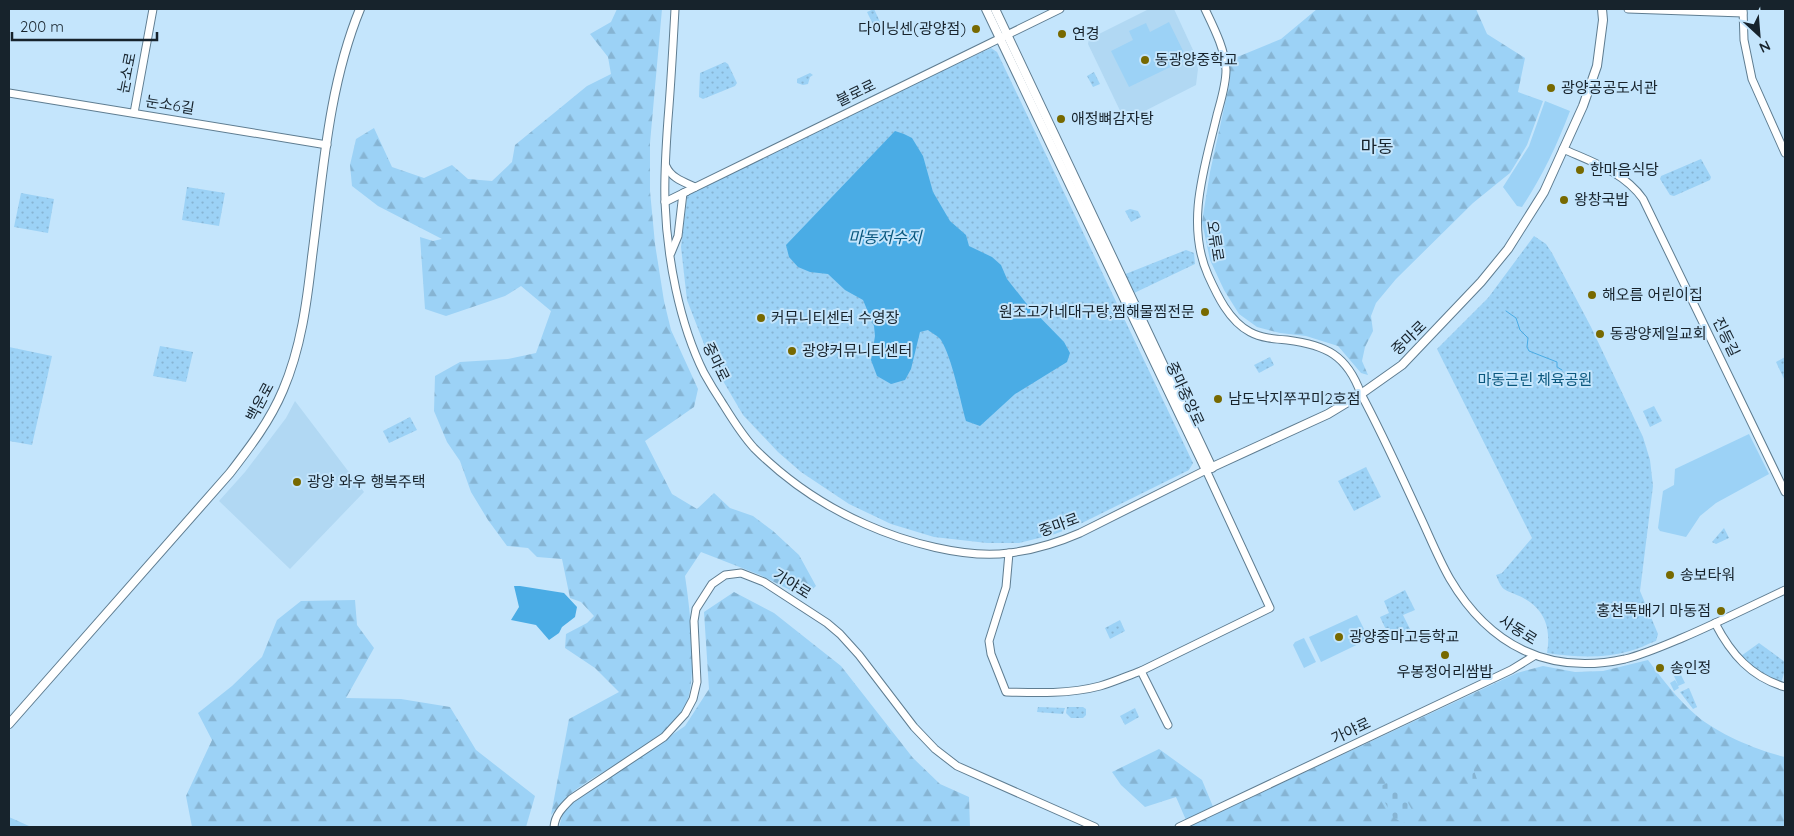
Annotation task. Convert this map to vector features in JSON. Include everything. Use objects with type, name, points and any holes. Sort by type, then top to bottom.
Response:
[{"type":"main road","name":"백운로","points":[[9,724],[230,473],[253,442],[277,404],[287,380],[305,312],[337,82],[351,32],[360,9]]},
{"type":"main road","name":"중마중앙로","points":[[986,9],[1004,36]]},
{"type":"main road","name":"중마중앙로","points":[[995,9],[1004,36],[1210,469]]},
{"type":"main road","name":"중마로","points":[[1210,469],[1327,414],[1361,394],[1402,365],[1481,282],[1508,249],[1544,192],[1593,78],[1601,36],[1602,9]]},
{"type":"street","name":"눈소로","points":[[134,113],[153,9]]},
{"type":"street","name":"중마로","points":[[676,9],[665,163],[665,202],[670,256],[685,323],[704,374],[732,419],[753,446],[785,475],[805,491],[848,517],[888,535],[935,547],[962,551],[1009,553],[1042,547],[1080,534],[1210,469]]},
{"type":"street","name":"불로로","points":[[665,202],[1060,9]]},
{"type":"street","name":"오류로","points":[[1205,9],[1224,55],[1226,70],[1197,210],[1197,232],[1203,264],[1218,295],[1233,319],[1249,332],[1265,338],[1304,342],[1326,349],[1356,379],[1361,394]]},
{"type":"street","points":[[1628,9],[1743,11],[1744,40],[1752,79],[1785,153]]},
{"type":"street","name":"눈소6길","points":[[9,93],[327,145]]},
{"type":"street","name":"진등길","points":[[1563,149],[1616,174],[1636,190],[1643,199],[1785,492]]},
{"type":"street","points":[[665,163],[669,172],[676,178],[695,187]]},
{"type":"street","points":[[670,256],[678,236],[683,193],[695,187]]},
{"type":"street","name":"사동로","points":[[1361,394],[1449,578],[1470,609],[1487,627],[1534,656],[1551,661],[1576,664],[1624,659],[1656,649],[1785,590]]},
{"type":"street","name":"중마중앙로","points":[[1141,671],[1270,608],[1210,469]]},
{"type":"street","points":[[1009,553],[1006,587],[989,646],[990,654],[1006,692],[1082,690],[1114,682],[1141,671],[1168,725]]},
{"type":"street","name":"가야로","points":[[554,827],[556,817],[570,800],[664,737],[685,714],[693,699],[697,682],[694,621],[696,609],[712,584],[725,575],[741,573],[764,582],[827,623],[840,634],[914,726],[935,749],[957,766],[1095,827]]},
{"type":"street","points":[[1715,623],[1727,645],[1742,662],[1762,678],[1785,687]]},
{"type":"street","name":"가야로","points":[[1179,827],[1511,670],[1534,656]]},
{"type":"shaded area","name":"동광양중학교","points":[[1149,9],[1174,9],[1193,50],[1198,69],[1196,85],[1125,121],[1088,44],[1089,39]]},
{"type":"shaded area","name":"광양 와우 행복주택","points":[[295,401],[364,492],[290,569],[219,501],[245,472],[286,418]]},
{"type":"green space","points":[[617,9],[662,9],[650,143],[650,191],[655,244],[664,301],[671,330],[698,389],[694,407],[645,441],[672,494],[697,509],[714,493],[730,508],[753,516],[799,555],[816,586],[804,597],[760,575],[701,552],[685,576],[692,642],[692,677],[686,705],[678,718],[666,731],[634,754],[582,785],[569,795],[551,815],[569,719],[619,692],[595,668],[565,648],[566,634],[587,623],[594,616],[581,602],[570,598],[562,559],[537,557],[528,548],[507,546],[471,492],[460,461],[447,442],[434,411],[435,376],[460,362],[508,359],[536,353],[551,311],[521,286],[505,296],[446,316],[425,309],[420,237],[433,241],[442,239],[378,206],[352,186],[350,165],[356,139],[374,128],[392,167],[424,178],[452,165],[468,179],[492,181],[512,162],[515,145],[587,86],[611,74],[608,57],[590,34],[611,22]]},
{"type":"green space","points":[[874,9],[882,26],[875,29],[867,12]]},
{"type":"green space","points":[[1317,9],[1476,9],[1487,34],[1525,58],[1518,92],[1543,101],[1527,145],[1510,173],[1473,203],[1396,279],[1376,303],[1371,316],[1373,331],[1365,347],[1362,361],[1368,375],[1361,373],[1338,346],[1306,336],[1280,333],[1257,327],[1239,314],[1224,290],[1210,260],[1202,222],[1210,172],[1230,81],[1230,60],[1281,39]]},
{"type":"green space","points":[[1169,22],[1187,59],[1129,87],[1111,51],[1133,40],[1129,31],[1146,23],[1150,32]]},
{"type":"green space","points":[[991,48],[997,52],[1193,463],[1189,470],[1078,525],[1055,534],[1019,543],[987,543],[934,537],[891,524],[849,504],[801,472],[778,452],[743,415],[709,357],[687,300],[681,247],[688,190]]},
{"type":"green space","points":[[725,62],[728,64],[737,83],[735,86],[703,99],[699,97],[700,73]]},
{"type":"green space","points":[[1094,72],[1100,84],[1093,87],[1087,76]]},
{"type":"green space","points":[[810,73],[813,75],[810,77],[808,84],[797,83],[797,79]]},
{"type":"green space","points":[[1545,101],[1570,111],[1543,172],[1522,207],[1517,206],[1503,187],[1529,146]]},
{"type":"green space","points":[[1701,159],[1711,177],[1710,180],[1674,196],[1670,195],[1660,179],[1661,176]]},
{"type":"green space","points":[[187,187],[225,193],[219,226],[182,220]]},
{"type":"green space","points":[[21,193],[54,199],[48,233],[14,227]]},
{"type":"green space","points":[[1130,209],[1138,211],[1141,217],[1131,222],[1125,211]]},
{"type":"green space","name":"마동근린 체육공원","points":[[1534,236],[1546,244],[1552,253],[1591,327],[1643,437],[1650,460],[1653,486],[1640,591],[1658,634],[1656,641],[1620,654],[1568,656],[1547,653],[1547,629],[1538,609],[1523,598],[1504,589],[1500,584],[1496,575],[1502,573],[1532,538],[1437,349],[1488,298]]},
{"type":"green space","points":[[1186,250],[1194,253],[1195,264],[1132,294],[1123,275]]},
{"type":"green space","points":[[160,346],[193,352],[186,382],[153,376]]},
{"type":"green space","points":[[9,347],[52,356],[32,445],[9,441]]},
{"type":"green space","points":[[1270,357],[1274,365],[1259,373],[1254,365]]},
{"type":"green space","points":[[1785,357],[1785,381],[1776,362]]},
{"type":"green space","points":[[1654,406],[1662,421],[1650,427],[1643,411]]},
{"type":"green space","points":[[410,417],[417,430],[389,443],[383,431]]},
{"type":"green space","points":[[1749,434],[1769,474],[1716,503],[1700,516],[1686,537],[1660,531],[1658,528],[1663,491],[1674,485],[1675,469]]},
{"type":"green space","points":[[1366,467],[1381,497],[1354,511],[1338,481]]},
{"type":"green space","points":[[1724,528],[1729,538],[1716,544],[1712,542]]},
{"type":"green space","points":[[1405,590],[1415,610],[1403,615],[1410,629],[1394,637],[1389,636],[1380,617],[1389,613],[1384,601]]},
{"type":"green space","points":[[734,592],[774,613],[841,666],[913,758],[940,784],[969,797],[970,827],[559,827],[563,813],[573,803],[685,726],[709,689],[704,612]]},
{"type":"green space","points":[[355,600],[357,625],[374,648],[346,698],[401,699],[450,707],[476,750],[535,796],[526,827],[192,827],[186,796],[212,740],[198,713],[232,686],[262,657],[277,620],[301,601]]},
{"type":"green space","points":[[1357,615],[1369,639],[1321,662],[1309,637]]},
{"type":"green space","points":[[1120,620],[1125,631],[1110,639],[1105,628]]},
{"type":"green space","points":[[1304,638],[1316,662],[1304,668],[1293,645]]},
{"type":"green space","points":[[1759,643],[1785,662],[1781,683],[1755,669],[1741,656]]},
{"type":"green space","points":[[1648,660],[1677,697],[1706,723],[1739,741],[1763,751],[1785,757],[1785,827],[1189,827],[1176,797],[1145,807],[1121,785],[1112,772],[1159,749],[1202,780],[1216,814],[1517,673],[1543,666],[1575,672],[1603,671]]},
{"type":"green space","points":[[1680,673],[1685,683],[1678,686],[1679,688],[1674,691],[1670,683],[1675,680],[1678,685],[1674,676]]},
{"type":"green space","points":[[1689,688],[1697,707],[1693,709],[1680,692]]},
{"type":"green space","points":[[1038,707],[1065,708],[1063,714],[1037,712]]},
{"type":"green space","points":[[1067,707],[1083,707],[1086,709],[1086,715],[1083,718],[1071,718],[1066,713]]},
{"type":"green space","points":[[1135,708],[1139,717],[1125,725],[1120,716]]},
{"type":"green space","points":[[1473,768],[1478,782],[1469,785],[1463,772]]},
{"type":"green space","points":[[1395,779],[1412,810],[1411,819],[1403,823],[1393,817],[1377,788]]},
{"type":"green space","points":[[9,817],[29,826],[30,827],[9,827]]},
{"type":"water","name":"마동저수지","points":[[895,131],[912,138],[923,156],[933,192],[950,221],[966,235],[969,246],[992,257],[1001,265],[1007,279],[1026,303],[1064,342],[1070,353],[1067,362],[1015,394],[980,426],[966,421],[949,357],[938,337],[928,330],[920,332],[911,369],[905,380],[891,384],[877,376],[871,360],[875,336],[874,326],[863,300],[845,290],[828,274],[810,272],[798,267],[789,257],[786,245]]},
{"type":"water","points":[[514,586],[564,593],[577,607],[575,617],[549,640],[536,625],[511,620],[519,607]]},
{"type":"waterway","points":[[1506,311],[1516,318],[1520,330],[1528,338],[1527,347],[1529,351],[1557,362],[1557,367],[1562,370]]},
{"type":"place","name":"다이닝센(광양점)","points":[[976,29]]},
{"type":"place","name":"연경","points":[[1062,34]]},
{"type":"place","name":"동광양중학교","points":[[1145,60]]},
{"type":"place","name":"광양공공도서관","points":[[1551,88]]},
{"type":"place","name":"애정뼈감자탕","points":[[1061,119]]},
{"type":"place","name":"한마음식당","points":[[1580,170]]},
{"type":"place","name":"왕창국밥","points":[[1564,200]]},
{"type":"place","name":"해오름 어린이집","points":[[1592,295]]},
{"type":"place","name":"원조고가네대구탕,찜해물찜전문","points":[[1205,312]]},
{"type":"place","name":"커뮤니티센터 수영장","points":[[761,318]]},
{"type":"place","name":"동광양제일교회","points":[[1600,334]]},
{"type":"place","name":"광양커뮤니티센터","points":[[792,351]]},
{"type":"place","name":"남도낙지쭈꾸미2호점","points":[[1218,399]]},
{"type":"place","name":"광양 와우 행복주택","points":[[297,482]]},
{"type":"place","name":"송보타워","points":[[1670,575]]},
{"type":"place","name":"홍천뚝배기 마동점","points":[[1721,611]]},
{"type":"place","name":"광양중마고등학교","points":[[1339,637]]},
{"type":"place","name":"우봉정어리쌈밥","points":[[1445,655]]},
{"type":"place","name":"송인정","points":[[1660,668]]},
{"type":"district","name":"마동","points":[[1377,147]]}]
